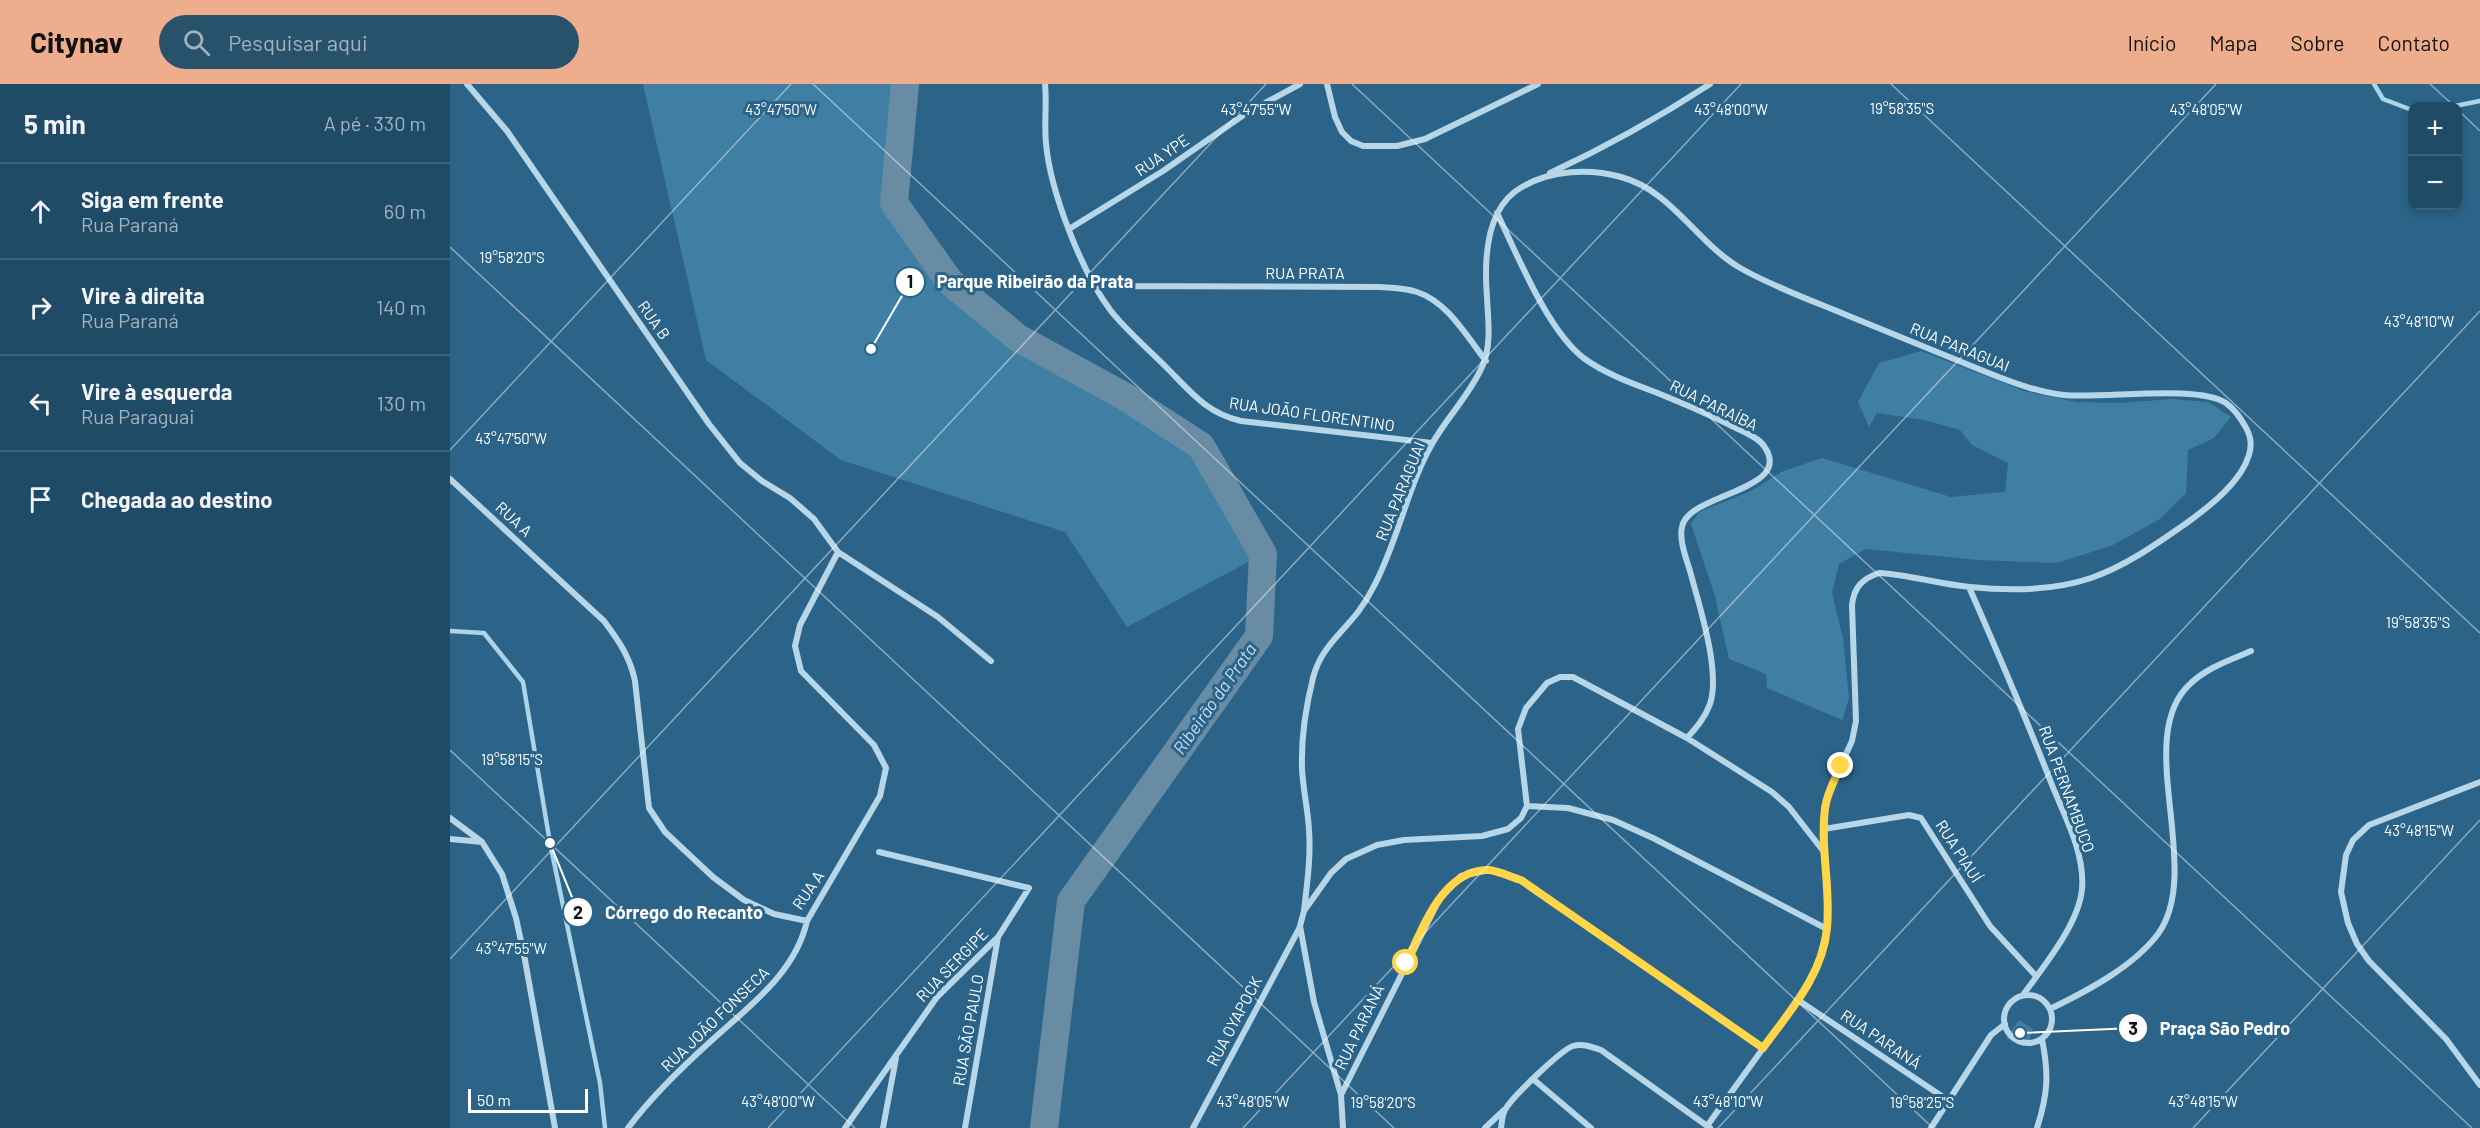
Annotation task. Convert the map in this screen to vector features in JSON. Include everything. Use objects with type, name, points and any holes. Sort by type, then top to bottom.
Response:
[{"type":"street","name":"RUA B","points":[[467,84],[507,131],[709,424],[734,455],[762,481],[790,498],[814,519],[838,552]]},
{"type":"street","name":"RUA JOÃO FLORENTINO","points":[[1045,84],[1046,145],[1055,184],[1069,229],[1094,286],[1112,312],[1200,400],[1221,417],[1241,421],[1432,443]]},
{"type":"street","name":"RUA YPE","points":[[1069,229],[1144,183],[1245,114],[1300,84]]},
{"type":"street","points":[[1327,84],[1335,117],[1342,132],[1351,141],[1363,146],[1397,146],[1425,139],[1538,84]]},
{"type":"street","points":[[1538,179],[1609,146],[1663,115],[1710,84]]},
{"type":"street","name":"RUA PARAGUAI","points":[[1304,911],[1309,864],[1309,830],[1302,763],[1311,685],[1317,663],[1328,645],[1359,611],[1376,584],[1432,443],[1470,391],[1486,361],[1490,332],[1486,289],[1489,238],[1497,212],[1515,190],[1538,179],[1566,173],[1598,173],[1625,177],[1648,189],[1671,206],[1736,266],[1781,288],[2016,384],[2069,395],[2099,397],[2184,393],[2207,395],[2224,402],[2240,416],[2250,435],[2250,451],[2242,470],[2227,488],[2198,515],[2128,561],[2092,578],[2056,586],[2016,589],[1969,587],[1879,573],[1867,577],[1858,584],[1853,593],[1852,605],[1856,721],[1852,741],[1830,789],[1825,807],[1827,929],[1818,965],[1798,1000],[1708,1127]]},
{"type":"street","name":"RUA PARAÍBA","points":[[1497,212],[1550,316],[1567,341],[1585,359],[1610,374],[1698,409],[1750,435],[1764,446],[1767,453],[1769,460],[1765,475],[1752,485],[1701,506],[1688,514],[1682,526],[1687,563],[1706,630],[1712,682],[1710,704],[1688,738]]},
{"type":"street","name":"RUA PRATA","points":[[1094,286],[1380,286],[1419,292],[1434,300],[1447,312],[1486,361]]},
{"type":"street","name":"RUA A","points":[[450,479],[604,621],[623,647],[631,664],[635,681],[649,808],[665,832],[712,877],[744,900],[774,914],[807,921],[880,796],[886,768],[874,745],[801,671],[795,646],[800,625],[838,552]]},
{"type":"street","points":[[838,552],[938,617],[991,661]]},
{"type":"street","name":"RUA PERNAMBUCO","points":[[1969,587],[2021,704],[2080,855],[2082,888],[2078,906],[2068,927],[2023,995]]},
{"type":"street","points":[[2050,1009],[2107,979],[2157,934],[2168,916],[2173,893],[2174,856],[2166,747],[2170,724],[2178,700],[2190,684],[2208,670],[2252,651]]},
{"type":"street","points":[[1343,1128],[1341,1095],[1314,1002],[1300,926],[1304,911],[1331,873],[1346,859],[1377,844],[1404,840],[1482,836],[1508,829],[1521,818],[1527,806],[1518,729],[1526,708],[1547,683],[1560,677],[1573,677],[1688,738],[1772,792],[1789,807],[1824,853]]},
{"type":"street","points":[[2480,782],[2369,825],[2354,840],[2346,855],[2341,892],[2348,923],[2357,945],[2369,961],[2446,1039],[2480,1085]]},
{"type":"street","points":[[1527,806],[1568,808],[1613,820],[1653,838],[1827,929]]},
{"type":"street","name":"RUA PIAUÍ","points":[[1824,829],[1909,815],[1921,818],[1990,926],[2036,976]]},
{"type":"street","points":[[450,818],[482,842],[502,874],[516,918],[555,1128]]},
{"type":"street","points":[[450,839],[482,842]]},
{"type":"street","name":"RUA SERGIPE","points":[[845,1128],[937,997],[998,938],[1029,888],[879,852]]},
{"type":"street","name":"RUA PARANÁ","points":[[1341,1095],[1438,900],[1461,876],[1489,870],[1521,880],[1763,1048]]},
{"type":"street","name":"RUA JOÃO FONSECA","points":[[628,1128],[644,1107],[774,982],[794,956],[804,935],[807,921]]},
{"type":"street","name":"RUA OYAPOCK","points":[[1193,1128],[1300,926]]},
{"type":"street","name":"RUA SÃO PAULO","points":[[965,1128],[998,938]]},
{"type":"street","points":[[2023,995],[2039,997],[2050,1009],[2052,1026],[2042,1039],[2036,1042],[2023,1042],[2011,1035],[2005,1023],[2004,1016],[2010,1003],[2023,995]]},
{"type":"street","name":"RUA PARANÁ","points":[[1798,1000],[1949,1101]]},
{"type":"street","points":[[1931,1128],[1991,1035],[2005,1023]]},
{"type":"street","points":[[2037,1128],[2047,1094],[2048,1066],[2042,1039]]},
{"type":"street","points":[[1485,1128],[1533,1079],[1566,1049],[1576,1045],[1587,1045],[1601,1050],[1708,1127]]},
{"type":"street","points":[[883,1128],[896,1054]]},
{"type":"street","points":[[1533,1079],[1591,1128]]},
{"type":"street","points":[[1501,1128],[1505,1109]]},
{"type":"shaded area","points":[[643,84],[905,84],[894,203],[950,282],[1018,338],[1124,396],[1201,446],[1263,554],[1127,627],[1065,532],[841,460],[706,360]]},
{"type":"shaded area","points":[[1921,351],[2024,391],[2077,402],[2121,403],[2172,399],[2208,402],[2231,417],[2214,438],[2188,450],[2186,493],[2160,519],[2111,546],[2056,563],[1978,560],[1866,549],[1839,564],[1832,593],[1843,638],[1849,698],[1842,720],[1767,688],[1766,674],[1729,659],[1715,596],[1691,524],[1699,512],[1751,491],[1781,472],[1822,458],[1951,497],[2005,492],[2008,463],[1972,445],[1960,430],[1924,420],[1877,413],[1869,427],[1858,402],[1879,363]]},
{"type":"shaded area","points":[[2019,1020],[2033,1029],[2029,1041],[2019,1045],[2006,1038]]},
{"type":"waterway","name":"Ribeirão da Prata","points":[[905,84],[894,203],[950,282],[1018,338],[1124,396],[1201,446],[1263,554],[1259,636],[1071,901],[1044,1128]]},
{"type":"waterway","points":[[2374,84],[2383,99],[2408,108]]},
{"type":"waterway","points":[[2462,105],[2480,101]]},
{"type":"waterway","points":[[450,631],[484,633],[523,682],[550,843],[600,1083],[605,1128]]},
{"type":"place","name":"Parque Ribeirão da Prata","points":[[871,349]]},
{"type":"place","name":"Córrego do Recanto","points":[[550,843]]},
{"type":"place","name":"Praça São Pedro","points":[[2020,1033]]},
{"type":"route","points":[[1406,963],[1438,900],[1461,876],[1489,870],[1521,880],[1763,1048],[1798,1000],[1818,965],[1827,929],[1825,807],[1830,789],[1841,766]]}]
